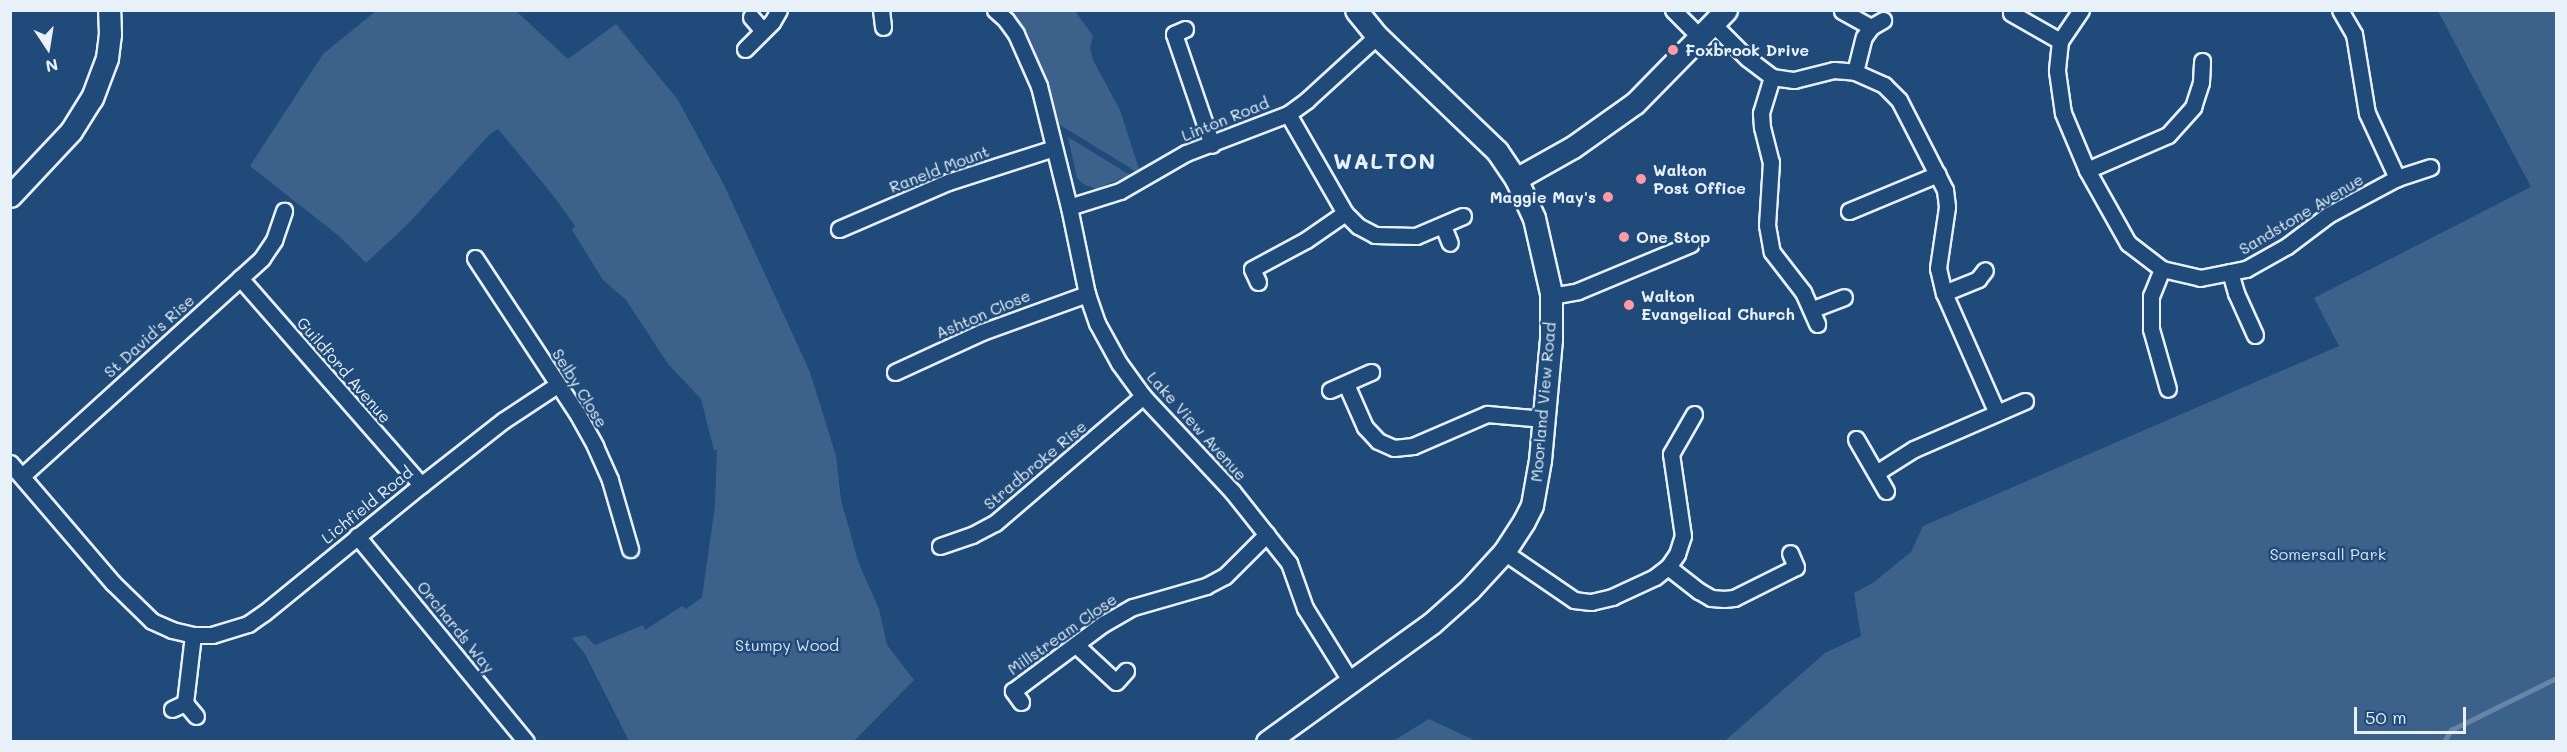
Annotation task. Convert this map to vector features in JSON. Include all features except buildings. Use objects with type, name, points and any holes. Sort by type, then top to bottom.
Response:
[{"type":"street","points":[[10,196],[71,131],[92,98],[107,58],[110,34],[108,10]]},
{"type":"street","points":[[745,50],[779,10]]},
{"type":"street","points":[[881,10],[883,27]]},
{"type":"street","name":"Lake View Avenue","points":[[995,10],[1016,34],[1029,60],[1069,207],[1087,294],[1097,323],[1119,363],[1143,396],[1232,491],[1289,563],[1310,617],[1351,682]]},
{"type":"street","name":"Moorland View Road","points":[[1267,741],[1432,623],[1504,552],[1532,505],[1544,418],[1551,296],[1539,235],[1516,179],[1497,151],[1377,36],[1356,10]]},
{"type":"street","points":[[1673,10],[1713,24],[1747,58],[1772,77],[1794,80],[1834,70],[1855,72],[1884,85],[1899,100],[1938,174],[1947,207],[1938,268],[1944,293],[1997,413]]},
{"type":"street","name":"Sandstone Avenue","points":[[2081,10],[2060,41],[2057,70],[2063,112],[2087,170],[2128,243],[2162,269],[2200,278],[2246,269],[2287,246],[2328,215],[2397,178],[2430,167]]},
{"type":"street","points":[[2340,10],[2354,34],[2367,113],[2397,178]]},
{"type":"street","points":[[1842,11],[1877,23],[1864,37],[1855,72]]},
{"type":"street","points":[[2011,13],[2060,41]]},
{"type":"street","points":[[751,17],[763,31]]},
{"type":"street","points":[[1516,179],[1572,147],[1635,103],[1713,24]]},
{"type":"street","points":[[1185,29],[1174,34],[1212,145]]},
{"type":"street","name":"Linton Road","points":[[1069,207],[1120,191],[1186,153],[1212,145],[1288,114],[1307,100],[1377,36]]},
{"type":"street","points":[[2087,170],[2168,135],[2193,107],[2201,82],[2202,62]]},
{"type":"street","points":[[1772,77],[1761,113],[1762,127],[1772,162],[1767,225],[1772,252],[1803,292],[1815,316],[1844,297]]},
{"type":"street","points":[[1288,114],[1345,213],[1358,226],[1375,235],[1416,236],[1463,216]]},
{"type":"street","name":"Raneld Mount","points":[[839,229],[948,182],[1054,148]]},
{"type":"street","points":[[1849,211],[1871,211],[1938,174]]},
{"type":"street","name":"St David's Rise","points":[[22,476],[262,258],[274,240],[284,211]]},
{"type":"street","points":[[1258,282],[1252,269],[1306,240],[1345,213]]},
{"type":"street","points":[[1443,226],[1450,243]]},
{"type":"street","points":[[1551,296],[1578,291],[1691,244]]},
{"type":"street","name":"Selby Close","points":[[475,258],[595,446],[610,480],[630,549]]},
{"type":"street","points":[[2162,269],[2151,296],[2151,329],[2168,389]]},
{"type":"street","points":[[1944,293],[1978,279],[1984,270]]},
{"type":"street","points":[[2230,272],[2236,294],[2255,335]]},
{"type":"street","name":"Guildford Avenue","points":[[240,278],[421,485]]},
{"type":"street","name":"Ashton Close","points":[[895,372],[982,332],[1087,294]]},
{"type":"street","points":[[1330,390],[1371,372]]},
{"type":"street","points":[[1346,384],[1365,427],[1378,441],[1394,448],[1413,446],[1487,414],[1544,418]]},
{"type":"street","name":"Lichfield Road","points":[[10,464],[132,603],[152,621],[172,630],[194,635],[212,635],[248,624],[504,420],[557,385]]},
{"type":"street","name":"Stradbroke Rise","points":[[940,546],[972,535],[994,523],[1143,396]]},
{"type":"street","points":[[1876,473],[1914,449],[2025,402]]},
{"type":"street","points":[[1504,552],[1574,600],[1591,602],[1612,597],[1655,577],[1668,567],[1677,554],[1683,537],[1671,454],[1694,414]]},
{"type":"street","points":[[1856,439],[1886,491]]},
{"type":"street","name":"Millstream Close","points":[[1021,702],[1013,691],[1103,624],[1133,607],[1206,586],[1225,576],[1267,534]]},
{"type":"street","name":"Orchards Way","points":[[357,536],[526,741]]},
{"type":"street","points":[[1668,567],[1711,598],[1734,598],[1796,567],[1790,553]]},
{"type":"street","points":[[194,635],[179,706],[196,716]]},
{"type":"street","points":[[1076,645],[1116,682],[1126,671]]},
{"type":"green space","name":"Stumpy Wood","points":[[376,11],[516,11],[568,59],[616,24],[678,100],[724,185],[810,372],[836,456],[841,500],[859,564],[879,609],[887,645],[914,680],[856,739],[851,742],[629,741],[585,654],[572,638],[585,635],[595,645],[643,625],[645,630],[682,606],[686,609],[702,597],[715,506],[717,450],[714,450],[701,399],[668,364],[626,300],[603,280],[572,230],[575,226],[552,194],[498,129],[490,134],[409,223],[366,263],[339,236],[250,166],[323,54]]},
{"type":"green space","points":[[1012,11],[1075,11],[1093,36],[1090,48],[1093,60],[1120,110],[1139,169],[1135,171],[1060,125],[1043,70],[1029,36]]},
{"type":"green space","name":"Somersall Park","points":[[2438,11],[2556,11],[2556,741],[1725,741],[1825,653],[1861,636],[1854,593],[1874,582],[1911,552],[1923,526],[2339,346],[2314,298],[2531,187]]},
{"type":"green space","points":[[1068,137],[1130,175],[1096,189],[1083,184],[1077,178]]},
{"type":"green space","points":[[1429,719],[1474,740],[1475,741],[1393,741]]},
{"type":"waterway","points":[[2444,742],[2451,730],[2556,678]]},
{"type":"place","name":"Foxbrook Drive","points":[[1673,50]]},
{"type":"place","name":"Walton Post Office","points":[[1641,179]]},
{"type":"place","name":"Maggie May's","points":[[1608,197]]},
{"type":"place","name":"One Stop","points":[[1624,237]]},
{"type":"place","name":"Walton Evangelical Church","points":[[1629,305]]},
{"type":"district","name":"WALTON","points":[[1385,161]]}]
